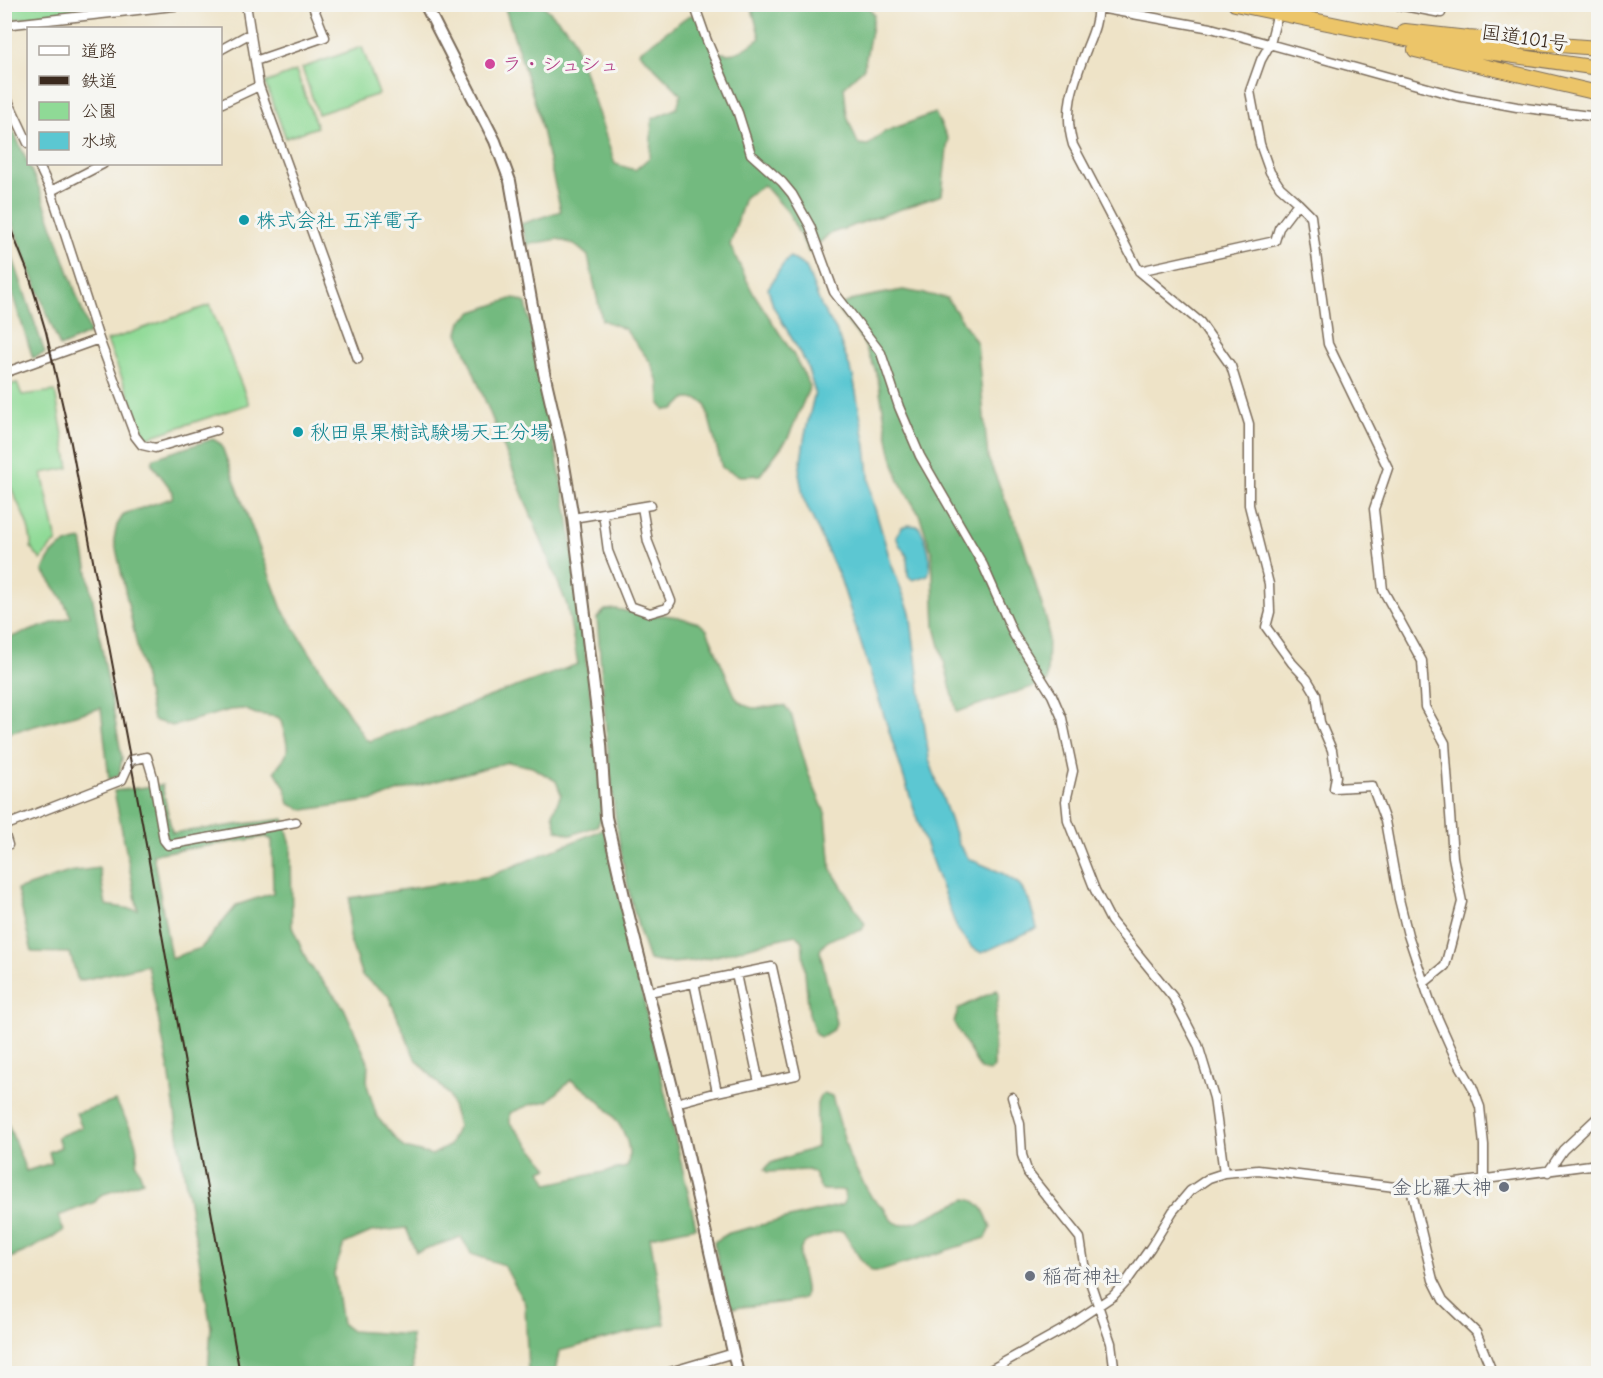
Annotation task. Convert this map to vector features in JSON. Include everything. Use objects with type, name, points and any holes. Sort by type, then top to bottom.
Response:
[{"type":"highway","name":"国道101号","points":[[1235,4],[1279,9],[1313,21],[1392,37],[1599,68]]},
{"type":"highway","points":[[1313,21],[1468,38],[1599,48]]},
{"type":"highway","points":[[1392,37],[1410,48],[1599,93]]},
{"type":"street","points":[[4,26],[191,4]]},
{"type":"street","points":[[246,4],[259,86],[358,359]]},
{"type":"street","points":[[425,4],[495,141],[510,182],[573,518],[601,744],[606,817],[676,1103],[738,1374]]},
{"type":"street","points":[[694,4],[738,113],[751,154],[792,194],[810,226],[834,292],[881,353],[899,407],[924,465],[982,566],[1014,635],[1052,695],[1062,718],[1073,771],[1066,801],[1068,821],[1095,890],[1111,921],[1173,998],[1198,1045],[1214,1098],[1224,1173]]},
{"type":"street","points":[[1077,4],[1211,28],[1457,96],[1517,107],[1599,117]]},
{"type":"street","points":[[1393,4],[1441,13]]},
{"type":"street","points":[[1098,6],[1095,29],[1074,86],[1067,115],[1072,145],[1139,271],[1200,322],[1231,366],[1249,424],[1249,505],[1269,584],[1270,612],[1266,627],[1316,694],[1320,722],[1332,750],[1336,776],[1334,788],[1372,786],[1385,821],[1399,899],[1424,983],[1480,1107],[1484,1145],[1484,1179]]},
{"type":"street","points":[[255,61],[325,37],[314,9]]},
{"type":"street","points":[[1279,9],[1270,44],[1261,60],[1250,91],[1254,118],[1270,172],[1280,187],[1311,216],[1328,344],[1388,468],[1374,509],[1383,590],[1422,661],[1425,706],[1445,743],[1453,857],[1462,902],[1445,966],[1424,983]]},
{"type":"street","points":[[222,49],[251,33]]},
{"type":"street","points":[[222,103],[259,86]]},
{"type":"street","points":[[4,92],[27,141]]},
{"type":"street","points":[[38,165],[51,191],[99,339],[135,436],[142,445],[154,448],[216,430]]},
{"type":"street","points":[[51,191],[101,165]]},
{"type":"street","points":[[1139,271],[1275,241],[1279,228],[1298,202]]},
{"type":"street","points":[[4,373],[99,339]]},
{"type":"street","points":[[573,518],[603,513],[646,506],[648,542],[671,602],[667,608],[650,613],[630,606],[608,551],[603,513]]},
{"type":"street","points":[[4,826],[122,780],[130,760],[147,757],[153,777],[164,840],[168,845],[296,822]]},
{"type":"street","points":[[4,832],[8,845],[4,846]]},
{"type":"street","points":[[649,993],[772,967],[796,1075],[676,1103]]},
{"type":"street","points":[[736,974],[759,1083]]},
{"type":"street","points":[[694,982],[717,1092]]},
{"type":"street","points":[[1012,1097],[1020,1124],[1022,1155],[1028,1173],[1080,1238],[1084,1264],[1111,1343],[1115,1374]]},
{"type":"street","points":[[1548,1172],[1563,1150],[1599,1117]]},
{"type":"street","points":[[983,1374],[1099,1307],[1127,1281],[1173,1211],[1190,1191],[1209,1178],[1224,1173],[1258,1170],[1411,1189],[1599,1164]]},
{"type":"street","points":[[1411,1189],[1433,1280],[1443,1300],[1476,1332],[1492,1374]]},
{"type":"street","points":[[663,1374],[734,1353]]},
{"type":"green space","points":[[4,5],[164,5],[15,19],[5,17]]},
{"type":"green space","points":[[504,5],[543,5],[572,34],[615,164],[635,170],[650,157],[652,119],[677,108],[681,94],[639,52],[688,16],[702,13],[715,51],[728,54],[744,49],[760,38],[751,5],[867,5],[874,15],[864,68],[844,87],[847,116],[858,144],[868,145],[884,132],[935,113],[948,139],[942,195],[829,234],[809,253],[788,212],[764,185],[745,197],[730,245],[752,291],[793,354],[810,386],[788,438],[760,475],[740,476],[722,468],[705,403],[697,399],[685,399],[675,409],[665,410],[660,404],[659,384],[651,363],[625,329],[602,320],[588,256],[575,245],[558,239],[527,245],[521,224],[561,211],[537,109]]},
{"type":"green space","points":[[362,47],[379,94],[318,114],[302,68]]},
{"type":"green space","points":[[296,71],[317,127],[286,138],[265,83]]},
{"type":"green space","points":[[4,110],[40,190],[90,333],[60,347],[5,205]]},
{"type":"green space","points":[[4,232],[45,353],[33,358],[5,272]]},
{"type":"green space","points":[[903,290],[947,298],[977,343],[988,458],[1022,540],[1048,625],[1047,682],[957,712],[935,627],[932,553],[919,514],[899,481],[890,449],[877,374],[862,340],[835,307],[859,298]]},
{"type":"green space","points":[[514,298],[526,303],[568,514],[602,788],[602,817],[597,826],[571,835],[557,830],[553,813],[561,794],[556,781],[532,767],[508,762],[399,791],[375,800],[304,810],[289,804],[285,787],[275,771],[287,751],[286,738],[278,717],[256,714],[244,709],[230,710],[172,726],[153,720],[114,539],[117,525],[124,514],[172,498],[173,492],[152,464],[154,458],[213,439],[221,444],[282,609],[365,739],[370,741],[578,664],[567,605],[458,333],[461,322],[473,312]]},
{"type":"green space","points":[[210,305],[249,404],[146,438],[107,341]]},
{"type":"green space","points":[[17,383],[22,395],[55,391],[69,468],[42,473],[57,542],[41,560],[31,548],[28,526],[10,486],[5,465],[3,435],[5,386]]},
{"type":"green space","points":[[82,540],[122,758],[119,776],[109,779],[101,708],[5,734],[5,639],[71,617],[62,598],[43,571],[49,558],[57,549],[68,543]]},
{"type":"green space","points":[[616,609],[649,616],[678,617],[699,623],[707,630],[736,698],[753,708],[785,706],[791,714],[808,773],[826,815],[831,869],[865,924],[862,930],[844,934],[827,942],[820,951],[836,1023],[834,1029],[821,1037],[816,1035],[809,1014],[802,941],[796,935],[702,959],[665,963],[649,960],[626,877],[612,791],[597,618],[605,610]]},
{"type":"green space","points":[[162,785],[172,833],[284,819],[291,845],[292,927],[308,963],[344,1008],[368,1062],[367,1085],[377,1117],[404,1148],[432,1155],[449,1146],[458,1126],[449,1095],[415,1058],[388,995],[362,976],[349,937],[350,898],[490,876],[604,829],[696,1227],[650,1237],[665,1324],[559,1351],[555,1373],[528,1373],[525,1304],[504,1265],[471,1254],[461,1237],[416,1252],[406,1228],[371,1232],[344,1244],[334,1273],[342,1324],[351,1331],[411,1335],[413,1370],[403,1374],[208,1373],[211,1327],[182,1162],[169,1070],[147,965],[78,981],[70,953],[32,952],[17,890],[69,872],[99,868],[106,905],[138,910],[114,791]],"holes":[[[266,837],[272,840],[273,893],[237,905],[201,948],[171,958],[153,854]],[[571,1080],[593,1096],[614,1117],[627,1141],[629,1154],[627,1167],[548,1184],[541,1171],[549,1168],[510,1123],[510,1113],[529,1105],[548,1101]]]},
{"type":"green space","points":[[997,990],[999,993],[994,1025],[994,1067],[989,1072],[980,1069],[954,1023],[958,1009]]},
{"type":"green space","points":[[824,1093],[832,1096],[850,1159],[872,1198],[883,1207],[892,1221],[901,1225],[916,1222],[966,1199],[980,1205],[991,1228],[986,1238],[881,1271],[872,1271],[861,1260],[843,1231],[831,1232],[807,1241],[802,1247],[800,1261],[805,1285],[804,1298],[733,1308],[727,1301],[714,1242],[729,1233],[842,1205],[845,1200],[844,1191],[821,1189],[814,1173],[808,1170],[767,1172],[765,1169],[771,1163],[817,1147],[817,1104]]},
{"type":"green space","points":[[116,1101],[135,1139],[136,1163],[143,1181],[101,1195],[95,1202],[58,1216],[64,1231],[5,1260],[5,1116],[26,1171],[52,1163],[49,1152],[61,1147],[57,1137],[82,1127],[76,1113]]},
{"type":"water","points":[[790,257],[806,267],[822,308],[836,330],[853,376],[866,446],[871,495],[891,563],[910,612],[929,759],[959,845],[969,859],[1002,873],[1019,884],[1029,900],[1037,928],[982,953],[972,948],[957,929],[922,834],[840,578],[804,500],[799,474],[815,392],[806,363],[773,306],[768,288]]},
{"type":"water","points":[[918,526],[921,530],[930,557],[928,575],[913,580],[908,576],[907,556],[896,536],[902,527]]},
{"type":"railway","points":[[4,212],[28,272],[46,332],[70,438],[142,822],[240,1374]]},
{"type":"place","name":"ラ・シュシュ","points":[[490,64]]},
{"type":"place","name":"株式会社 五洋電子","points":[[244,220]]},
{"type":"place","name":"秋田県果樹試験場天王分場","points":[[298,432]]},
{"type":"place","name":"金比羅大神","points":[[1504,1187]]},
{"type":"place","name":"稲荷神社","points":[[1030,1276]]}]
